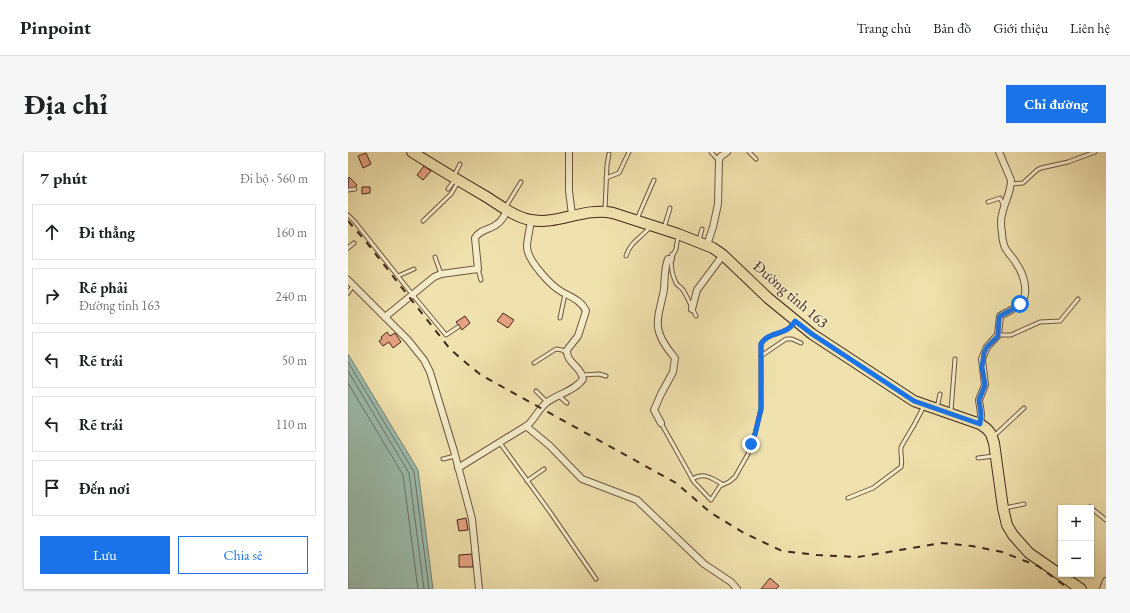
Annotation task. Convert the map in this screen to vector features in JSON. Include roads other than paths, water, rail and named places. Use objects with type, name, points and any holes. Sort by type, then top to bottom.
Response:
[{"type":"main road","name":"Đường tỉnh 163","points":[[412,152],[505,210],[532,220],[555,219],[590,212],[605,211],[702,243],[723,255],[795,321],[812,334],[914,401],[980,424],[987,429],[992,437]]},
{"type":"main road","points":[[992,437],[1003,508],[1009,530],[1023,548],[1081,589]]},
{"type":"street","points":[[569,152],[569,191],[572,216]]},
{"type":"street","points":[[702,243],[718,204],[719,161],[720,157],[726,152]]},
{"type":"street","points":[[980,424],[981,414],[979,400],[985,385],[982,367],[984,353],[987,347],[998,336],[1000,316],[1015,308],[1023,300],[1024,296],[1023,275],[1017,263],[1004,245],[1002,235],[1001,216],[1005,207],[1011,180],[999,152]]},
{"type":"street","points":[[385,317],[434,277],[441,274],[478,269],[475,238],[480,232],[502,220],[505,210]]},
{"type":"street","points":[[458,468],[526,426],[533,420],[547,402],[578,384],[583,379],[583,376],[571,361],[567,350],[578,336],[586,311],[581,303],[551,285],[542,275],[528,253],[527,248],[532,220]]},
{"type":"street","points":[[692,308],[697,290],[723,255]]},
{"type":"street","points":[[661,423],[654,410],[661,394],[674,372],[675,358],[665,346],[659,332],[658,322],[666,265],[668,259],[672,259]]},
{"type":"street","points":[[348,280],[408,340],[424,360],[430,372],[472,519],[479,589]]},
{"type":"street","points":[[526,426],[550,446],[582,479],[637,500],[704,564],[731,582],[737,589]]},
{"type":"street","points":[[1103,589],[1106,581]]},
{"type":"lane","points":[[606,178],[619,173],[629,152]]},
{"type":"lane","points":[[711,152],[719,161]]},
{"type":"lane","points":[[749,152],[756,159]]},
{"type":"lane","points":[[1011,184],[1023,183],[1037,170],[1042,168],[1068,162],[1095,152]]},
{"type":"lane","points":[[605,211],[606,178],[609,154]]},
{"type":"lane","points":[[423,221],[451,194],[460,164]]},
{"type":"lane","points":[[448,189],[456,179]]},
{"type":"lane","points":[[636,221],[654,180]]},
{"type":"lane","points":[[505,210],[521,182]]},
{"type":"lane","points":[[348,190],[355,189]]},
{"type":"lane","points":[[988,202],[1000,198],[1005,207]]},
{"type":"lane","points":[[664,230],[670,208]]},
{"type":"lane","points":[[348,215],[446,335],[458,327]]},
{"type":"lane","points":[[626,256],[631,244],[641,237],[651,225]]},
{"type":"lane","points":[[702,228],[702,243]]},
{"type":"lane","points":[[678,234],[676,249],[672,259],[673,275],[696,316]]},
{"type":"lane","points":[[348,248],[354,243]]},
{"type":"lane","points":[[435,257],[441,274]]},
{"type":"lane","points":[[398,276],[414,269]]},
{"type":"lane","points":[[478,269],[480,280]]},
{"type":"lane","points":[[348,293],[354,286]]},
{"type":"lane","points":[[560,318],[565,294]]},
{"type":"lane","points":[[998,336],[1010,335],[1040,322],[1060,321],[1078,299]]},
{"type":"lane","points":[[661,423],[692,479],[711,500],[722,484],[732,479],[741,467],[748,454],[755,434],[761,409],[761,344],[763,340],[770,336],[785,331],[791,327],[795,321]]},
{"type":"lane","points":[[761,356],[786,339],[792,339],[801,343]]},
{"type":"lane","points":[[534,363],[556,349],[567,353]]},
{"type":"lane","points":[[951,413],[955,359]]},
{"type":"lane","points":[[583,376],[599,374],[606,376]]},
{"type":"lane","points":[[536,391],[547,402]]},
{"type":"lane","points":[[937,409],[940,394]]},
{"type":"lane","points":[[559,396],[567,403]]},
{"type":"lane","points":[[848,498],[873,488],[901,467],[901,447],[924,405]]},
{"type":"lane","points":[[992,437],[1024,408]]},
{"type":"lane","points":[[500,443],[596,578]]},
{"type":"lane","points":[[443,459],[455,456]]},
{"type":"lane","points":[[978,458],[996,456]]},
{"type":"lane","points":[[527,481],[544,469]]},
{"type":"lane","points":[[692,479],[698,475],[710,477],[722,484]]},
{"type":"lane","points":[[1003,508],[1024,504]]},
{"type":"lane","points":[[1094,510],[1106,520]]},
{"type":"water","points":[[348,354],[418,470],[433,589],[348,589]]},
{"type":"railway","points":[[348,221],[450,349],[481,375],[676,483],[711,513],[744,533],[782,551],[817,555],[858,557],[942,543],[972,546],[1002,552],[1038,566],[1069,589]]}]
